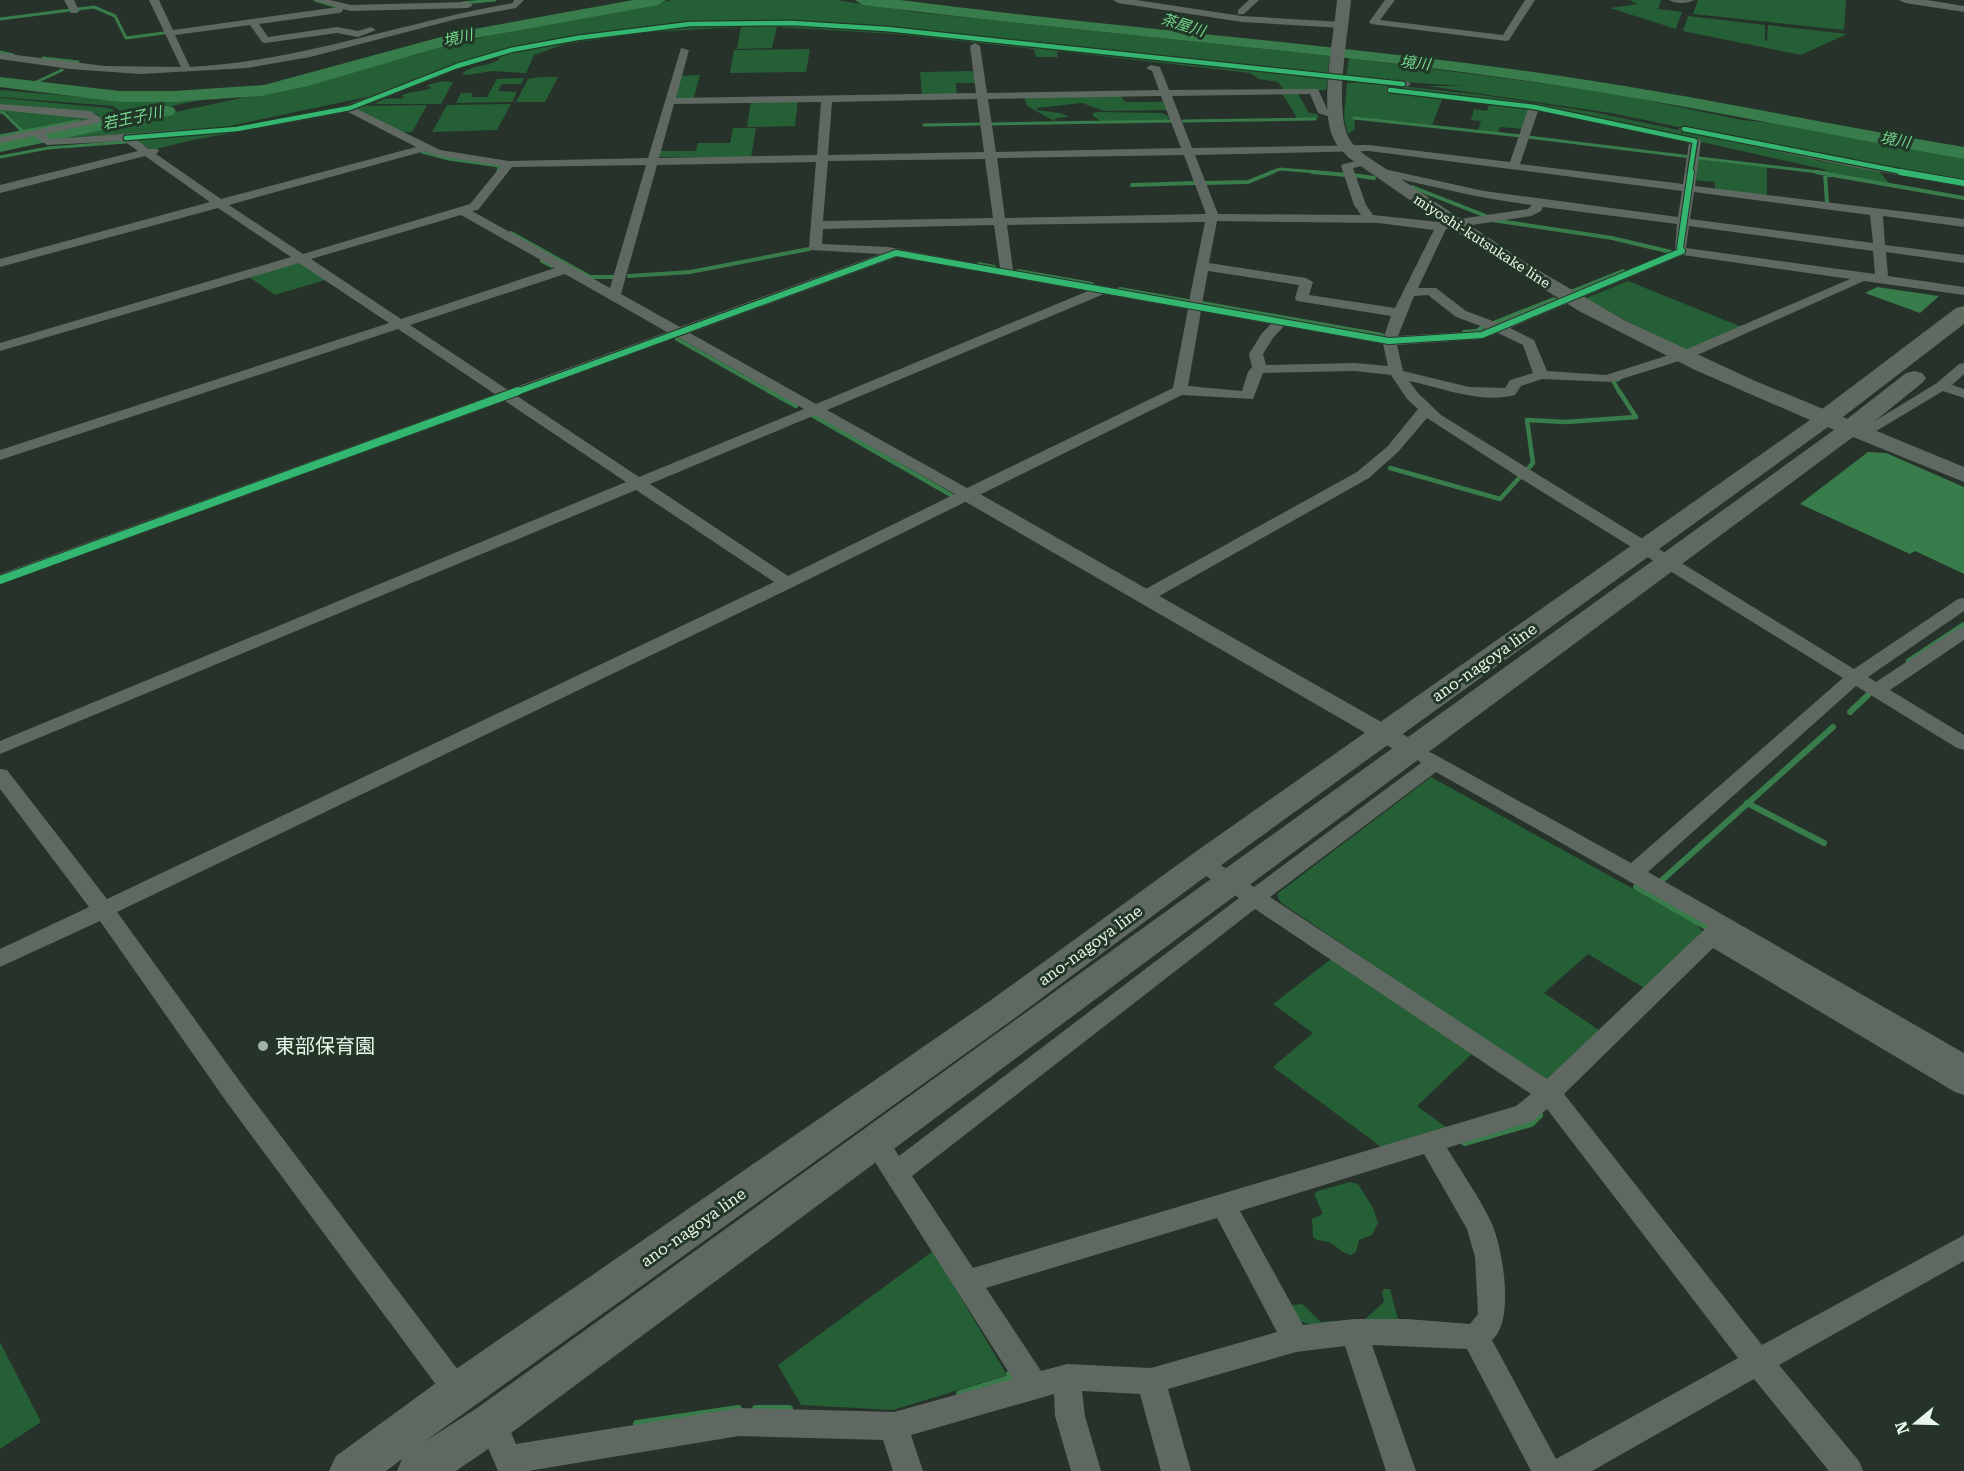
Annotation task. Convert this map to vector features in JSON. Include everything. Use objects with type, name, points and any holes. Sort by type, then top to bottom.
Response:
[{"type":"main road","name":"miyoshi-kutsukake line","points":[[1344,0],[1334,116],[1339,135],[1348,148],[1447,225],[1571,299],[1686,358],[1964,475]]},
{"type":"main road","points":[[1847,426],[1964,313]]},
{"type":"main road","points":[[1847,426],[1964,339]]},
{"type":"main road","name":"ano-nagoya line","points":[[351,1471],[458,1392],[1003,1009],[1383,733],[1657,555],[1847,426]]},
{"type":"main road","name":"ano-nagoya line","points":[[419,1471],[492,1422],[875,1141],[1242,890],[1423,756],[1657,555]]},
{"type":"street","points":[[69,0],[74,11]]},
{"type":"street","points":[[154,0],[187,70]]},
{"type":"street","points":[[319,0],[351,8]]},
{"type":"street","points":[[1118,0],[1242,19],[1342,27]]},
{"type":"street","points":[[1157,0],[1172,2]]},
{"type":"street","points":[[1241,12],[1254,0]]},
{"type":"street","points":[[1390,0],[1374,22],[1506,38],[1530,0]]},
{"type":"street","points":[[1674,0],[1689,0]]},
{"type":"street","points":[[1905,0],[1964,9]]},
{"type":"street","points":[[169,33],[351,8],[520,2]]},
{"type":"street","points":[[0,56],[75,67],[187,70],[240,66],[282,60],[344,46],[520,2]]},
{"type":"street","points":[[253,22],[265,40],[337,30],[358,34],[449,6]]},
{"type":"street","points":[[0,189],[170,147],[352,110],[381,95],[466,63],[525,47],[648,28],[729,23],[810,24],[887,29],[1445,89],[1591,110],[1848,164],[1964,183]]},
{"type":"street","points":[[975,46],[1007,272]]},
{"type":"street","points":[[614,296],[684,50]]},
{"type":"street","points":[[1151,68],[1156,69],[1212,214],[1180,390]]},
{"type":"street","points":[[1390,90],[1534,107],[1695,141],[1680,248],[1682,251]]},
{"type":"street","points":[[671,101],[1314,91],[1322,111],[1334,116]]},
{"type":"street","points":[[207,131],[381,95]]},
{"type":"street","points":[[827,98],[816,247],[896,253],[1007,272],[1281,322],[1355,340],[1389,341],[1482,335],[1682,251],[1964,291]]},
{"type":"street","points":[[0,107],[90,114],[96,118],[95,121],[0,140]]},
{"type":"street","points":[[1514,166],[1534,107]]},
{"type":"street","points":[[0,152],[46,142],[237,129],[352,110],[425,148],[445,155],[509,164],[1369,148],[1964,222]]},
{"type":"street","points":[[36,132],[46,142]]},
{"type":"street","points":[[126,138],[220,204],[787,583]]},
{"type":"street","points":[[0,263],[425,148]]},
{"type":"street","points":[[0,347],[463,211],[474,207],[509,164]]},
{"type":"street","points":[[1370,219],[1360,205],[1347,166],[1370,166],[1396,172],[1419,182],[1484,195],[1964,259]]},
{"type":"street","points":[[818,225],[1211,218],[1370,219],[1447,225],[1531,212],[1539,202]]},
{"type":"street","points":[[463,211],[1148,595],[1253,659],[1633,873],[1717,931],[1964,1085]]},
{"type":"street","points":[[1870,278],[1880,248],[1876,211]]},
{"type":"street","points":[[1447,225],[1440,230],[1399,313],[1389,341],[1398,373],[1412,396],[1426,409],[1529,477],[1964,744]]},
{"type":"street","points":[[0,580],[896,253]]},
{"type":"street","points":[[1202,266],[1306,282],[1302,298],[1399,313]]},
{"type":"street","points":[[0,454],[564,267]]},
{"type":"street","points":[[0,958],[787,583],[1180,390],[1248,396],[1255,372],[1260,369],[1355,367],[1412,376],[1464,391],[1496,394],[1510,392],[1515,383],[1541,375],[1607,379],[1686,358],[1858,280],[1870,278]]},
{"type":"street","points":[[0,748],[633,481],[1098,289]]},
{"type":"street","points":[[1410,292],[1431,291],[1461,315],[1498,328],[1529,343],[1541,375]]},
{"type":"street","points":[[0,448],[397,322]]},
{"type":"street","points":[[1260,369],[1256,354],[1267,336],[1281,322]]},
{"type":"street","points":[[1847,426],[1942,386],[1964,367]]},
{"type":"street","points":[[1942,386],[1964,394]]},
{"type":"street","points":[[1148,595],[1363,475],[1393,449],[1426,409]]},
{"type":"street","points":[[0,737],[633,481]]},
{"type":"street","points":[[1633,873],[1856,676],[1964,603]]},
{"type":"street","points":[[1876,690],[1964,632]]},
{"type":"street","points":[[0,775],[103,909],[237,1097],[458,1392]]},
{"type":"street","points":[[1202,863],[1550,1093],[1759,1363],[1848,1471]]},
{"type":"street","points":[[896,1173],[1242,890]]},
{"type":"street","points":[[1717,931],[1964,1065]]},
{"type":"street","points":[[967,1282],[1524,1114],[1550,1093],[1717,931]]},
{"type":"street","points":[[875,1141],[1034,1386]]},
{"type":"street","points":[[492,1422],[511,1465],[739,1422],[894,1426],[1067,1377],[1151,1381],[1296,1339],[1354,1332],[1407,1332],[1475,1337],[1486,1328],[1492,1314],[1488,1257],[1480,1227],[1430,1142]]},
{"type":"street","points":[[1223,1204],[1296,1339]]},
{"type":"street","points":[[1563,1471],[1964,1247]]},
{"type":"street","points":[[1354,1332],[1401,1471]]},
{"type":"street","points":[[1475,1337],[1547,1471]]},
{"type":"street","points":[[1067,1377],[1070,1416],[1086,1471]]},
{"type":"street","points":[[1151,1381],[1176,1471]]},
{"type":"street","points":[[894,1426],[908,1471]]},
{"type":"shaded area","points":[[673,0],[836,0],[915,12],[1330,56],[1327,76],[890,29],[702,23],[525,46],[381,94],[220,128],[48,139],[251,96],[419,54],[436,46],[464,42],[541,22]]},
{"type":"shaded area","points":[[1629,0],[1661,0],[1658,9],[1682,12],[1676,29],[1610,8],[1638,4]]},
{"type":"shaded area","points":[[1698,0],[1846,0],[1844,30],[1693,14]]},
{"type":"shaded area","points":[[1688,16],[1765,25],[1765,40],[1767,41],[1768,25],[1847,34],[1801,55],[1683,31]]},
{"type":"shaded area","points":[[752,23],[887,30],[1328,79],[1326,90],[1284,90],[1278,82],[1259,79],[1250,73],[1057,51],[1058,57],[1036,57],[1034,49],[895,34],[777,27],[772,48],[737,49],[741,27],[650,32],[565,44],[534,55],[526,73],[493,71],[462,74],[495,62],[500,59],[497,57],[513,50],[665,27]]},
{"type":"shaded area","points":[[810,49],[806,72],[730,73],[734,50]]},
{"type":"shaded area","points":[[1349,58],[1607,92],[1742,120],[1804,126],[1866,141],[1964,155],[1964,180],[1814,155],[1611,113],[1428,86],[1463,86],[1346,78]]},
{"type":"shaded area","points":[[973,71],[976,83],[956,83],[957,95],[922,96],[920,72]]},
{"type":"shaded area","points":[[700,75],[693,100],[676,100],[680,76]]},
{"type":"shaded area","points":[[558,77],[545,102],[516,102],[528,79]]},
{"type":"shaded area","points":[[524,78],[521,84],[502,84],[498,91],[517,92],[512,102],[456,103],[461,93],[473,93],[471,97],[487,97],[497,79]]},
{"type":"shaded area","points":[[444,81],[453,82],[441,104],[374,104],[384,99],[404,98],[402,95],[431,88],[427,85]]},
{"type":"shaded area","points":[[1364,82],[1482,95],[1593,112],[1815,160],[1879,171],[1889,183],[1826,172],[1827,170],[1585,116],[1443,97],[1432,125],[1354,117],[1355,129],[1348,134],[1344,117],[1347,83]]},
{"type":"shaded area","points":[[0,90],[106,99],[214,97],[42,134],[108,118],[118,113],[119,110],[113,106],[0,97]]},
{"type":"shaded area","points":[[1297,92],[1309,113],[1317,114],[1319,118],[1297,118],[1282,93]]},
{"type":"shaded area","points":[[1121,96],[1125,102],[1165,102],[1167,110],[1104,111],[1082,103],[1037,108],[1037,110],[1060,113],[1069,117],[1056,118],[1054,121],[1027,106],[1024,97]]},
{"type":"shaded area","points":[[0,98],[114,110],[109,116],[98,119],[99,115],[91,113],[0,106]]},
{"type":"shaded area","points":[[751,100],[798,100],[795,126],[747,127]]},
{"type":"shaded area","points":[[1490,102],[1531,109],[1523,129],[1500,127],[1498,133],[1478,130],[1481,121],[1471,120],[1474,109],[1487,111]]},
{"type":"shaded area","points":[[511,104],[497,130],[432,132],[447,105]]},
{"type":"shaded area","points":[[427,105],[412,132],[401,132],[355,110],[360,106]]},
{"type":"shaded area","points":[[0,108],[93,119],[0,139],[0,136],[23,131],[6,112],[0,111]]},
{"type":"shaded area","points":[[1093,113],[1162,113],[1170,117],[1167,120],[1101,121],[1093,116]]},
{"type":"shaded area","points":[[333,114],[193,140],[152,150],[133,138],[175,135]]},
{"type":"shaded area","points":[[733,128],[756,128],[751,157],[658,157],[659,151],[696,151],[698,143],[730,143]]},
{"type":"shaded area","points":[[1696,159],[1767,167],[1767,197],[1715,190],[1715,182],[1693,180]]},
{"type":"shaded area","points":[[300,262],[328,279],[275,295],[248,276]]},
{"type":"shaded area","points":[[1628,281],[1742,327],[1686,351],[1584,299]]},
{"type":"shaded area","points":[[1877,287],[1939,296],[1920,313],[1865,293]]},
{"type":"shaded area","points":[[1868,452],[1886,453],[1964,487],[1964,574],[1915,551],[1910,554],[1800,504]]},
{"type":"shaded area","points":[[1431,777],[1695,923],[1703,932],[1646,989],[1588,954],[1544,993],[1602,1032],[1549,1083],[1280,902],[1277,894]]},
{"type":"shaded area","points":[[1335,956],[1476,1050],[1417,1106],[1450,1130],[1384,1149],[1273,1067],[1313,1033],[1273,1004]]},
{"type":"shaded area","points":[[1350,1182],[1358,1184],[1373,1208],[1378,1223],[1372,1235],[1359,1240],[1356,1252],[1351,1255],[1330,1243],[1313,1237],[1312,1219],[1323,1214],[1314,1194]]},
{"type":"shaded area","points":[[933,1251],[1007,1375],[893,1410],[801,1405],[778,1365]]},
{"type":"shaded area","points":[[1384,1289],[1390,1289],[1399,1323],[1319,1327],[1302,1322],[1291,1312],[1293,1305],[1302,1304],[1321,1322],[1365,1319],[1384,1302],[1382,1293]]},
{"type":"shaded area","points":[[0,1342],[41,1422],[0,1449]]},
{"type":"waterway","points":[[315,0],[342,8]]},
{"type":"waterway","points":[[462,3],[495,0]]},
{"type":"waterway","name":"境川","points":[[0,82],[120,97],[174,97],[263,90],[261,91],[302,82],[463,36],[658,0]]},
{"type":"waterway","name":"境川","points":[[863,0],[1535,77],[1643,94],[1964,153]]},
{"type":"waterway","points":[[0,19],[94,7],[115,16],[126,38],[171,32]]},
{"type":"waterway","points":[[0,52],[13,55]]},
{"type":"waterway","points":[[43,58],[78,62]]},
{"type":"waterway","points":[[28,86],[62,70]]},
{"type":"waterway","name":"若王子川","points":[[0,146],[167,111]]},
{"type":"waterway","points":[[0,112],[4,113],[22,131]]},
{"type":"waterway","points":[[1354,118],[1521,136]]},
{"type":"waterway","points":[[1183,121],[1315,119]]},
{"type":"waterway","points":[[0,136],[78,121]]},
{"type":"waterway","points":[[989,124],[1172,121]]},
{"type":"waterway","points":[[924,125],[981,124]]},
{"type":"waterway","points":[[1528,137],[1691,157]]},
{"type":"waterway","points":[[0,157],[48,148],[126,142]]},
{"type":"waterway","points":[[422,152],[449,159],[499,166],[498,172]]},
{"type":"waterway","points":[[1699,158],[1827,173]]},
{"type":"waterway","points":[[1269,173],[1280,169],[1329,173]]},
{"type":"waterway","points":[[1205,183],[1248,182],[1273,172]]},
{"type":"waterway","points":[[1312,172],[1347,175]]},
{"type":"waterway","points":[[1816,172],[1825,174]]},
{"type":"waterway","points":[[1825,174],[1964,198]]},
{"type":"waterway","points":[[1825,174],[1827,203]]},
{"type":"waterway","points":[[1353,175],[1374,178]]},
{"type":"waterway","points":[[1132,185],[1195,183]]},
{"type":"waterway","points":[[1412,187],[1486,216]]},
{"type":"waterway","points":[[1492,220],[1612,238],[1671,252]]},
{"type":"waterway","points":[[511,233],[590,277],[615,277]]},
{"type":"waterway","points":[[629,276],[690,272],[809,249]]},
{"type":"waterway","points":[[542,261],[552,266]]},
{"type":"waterway","points":[[979,264],[994,267]]},
{"type":"waterway","points":[[1018,271],[1092,284]]},
{"type":"waterway","points":[[1573,291],[1623,271]]},
{"type":"waterway","points":[[1120,289],[1188,301]]},
{"type":"waterway","points":[[1493,323],[1554,299]]},
{"type":"waterway","points":[[1202,303],[1382,335]]},
{"type":"waterway","points":[[1464,332],[1477,331],[1484,326]]},
{"type":"waterway","points":[[677,339],[772,393]]},
{"type":"waterway","points":[[1619,379],[1613,381],[1620,393]]},
{"type":"waterway","points":[[769,391],[796,406]]},
{"type":"waterway","points":[[1526,471],[1533,463],[1527,420],[1566,422],[1636,417],[1619,391]]},
{"type":"waterway","points":[[812,415],[951,495]]},
{"type":"waterway","points":[[1390,468],[1500,499],[1520,477]]},
{"type":"waterway","points":[[1908,661],[1964,624]]},
{"type":"waterway","points":[[1850,712],[1869,694]]},
{"type":"waterway","points":[[1748,803],[1833,727]]},
{"type":"waterway","points":[[1661,881],[1748,803]]},
{"type":"waterway","points":[[1748,803],[1824,843]]},
{"type":"waterway","points":[[1636,887],[1706,927]]},
{"type":"waterway","points":[[1465,1142],[1531,1123],[1539,1115]]},
{"type":"waterway","points":[[960,1394],[1012,1378],[1010,1374]]},
{"type":"waterway","points":[[637,1424],[738,1409]]},
{"type":"waterway","points":[[756,1409],[789,1409]]},
{"type":"cycle path","points":[[126,138],[237,129],[350,108],[457,66],[511,50],[577,38],[690,24],[792,23],[887,29],[1403,84]]},
{"type":"cycle path","points":[[0,580],[896,253],[1389,341],[1482,335],[1682,251],[1680,248],[1695,141],[1534,107],[1390,90]]},
{"type":"cycle path","points":[[1684,129],[1848,163],[1964,183]]},
{"type":"place","name":"東部保育園","points":[[263,1046]]},
{"type":"water label","name":"茶屋川","points":[[1183,25]]}]
